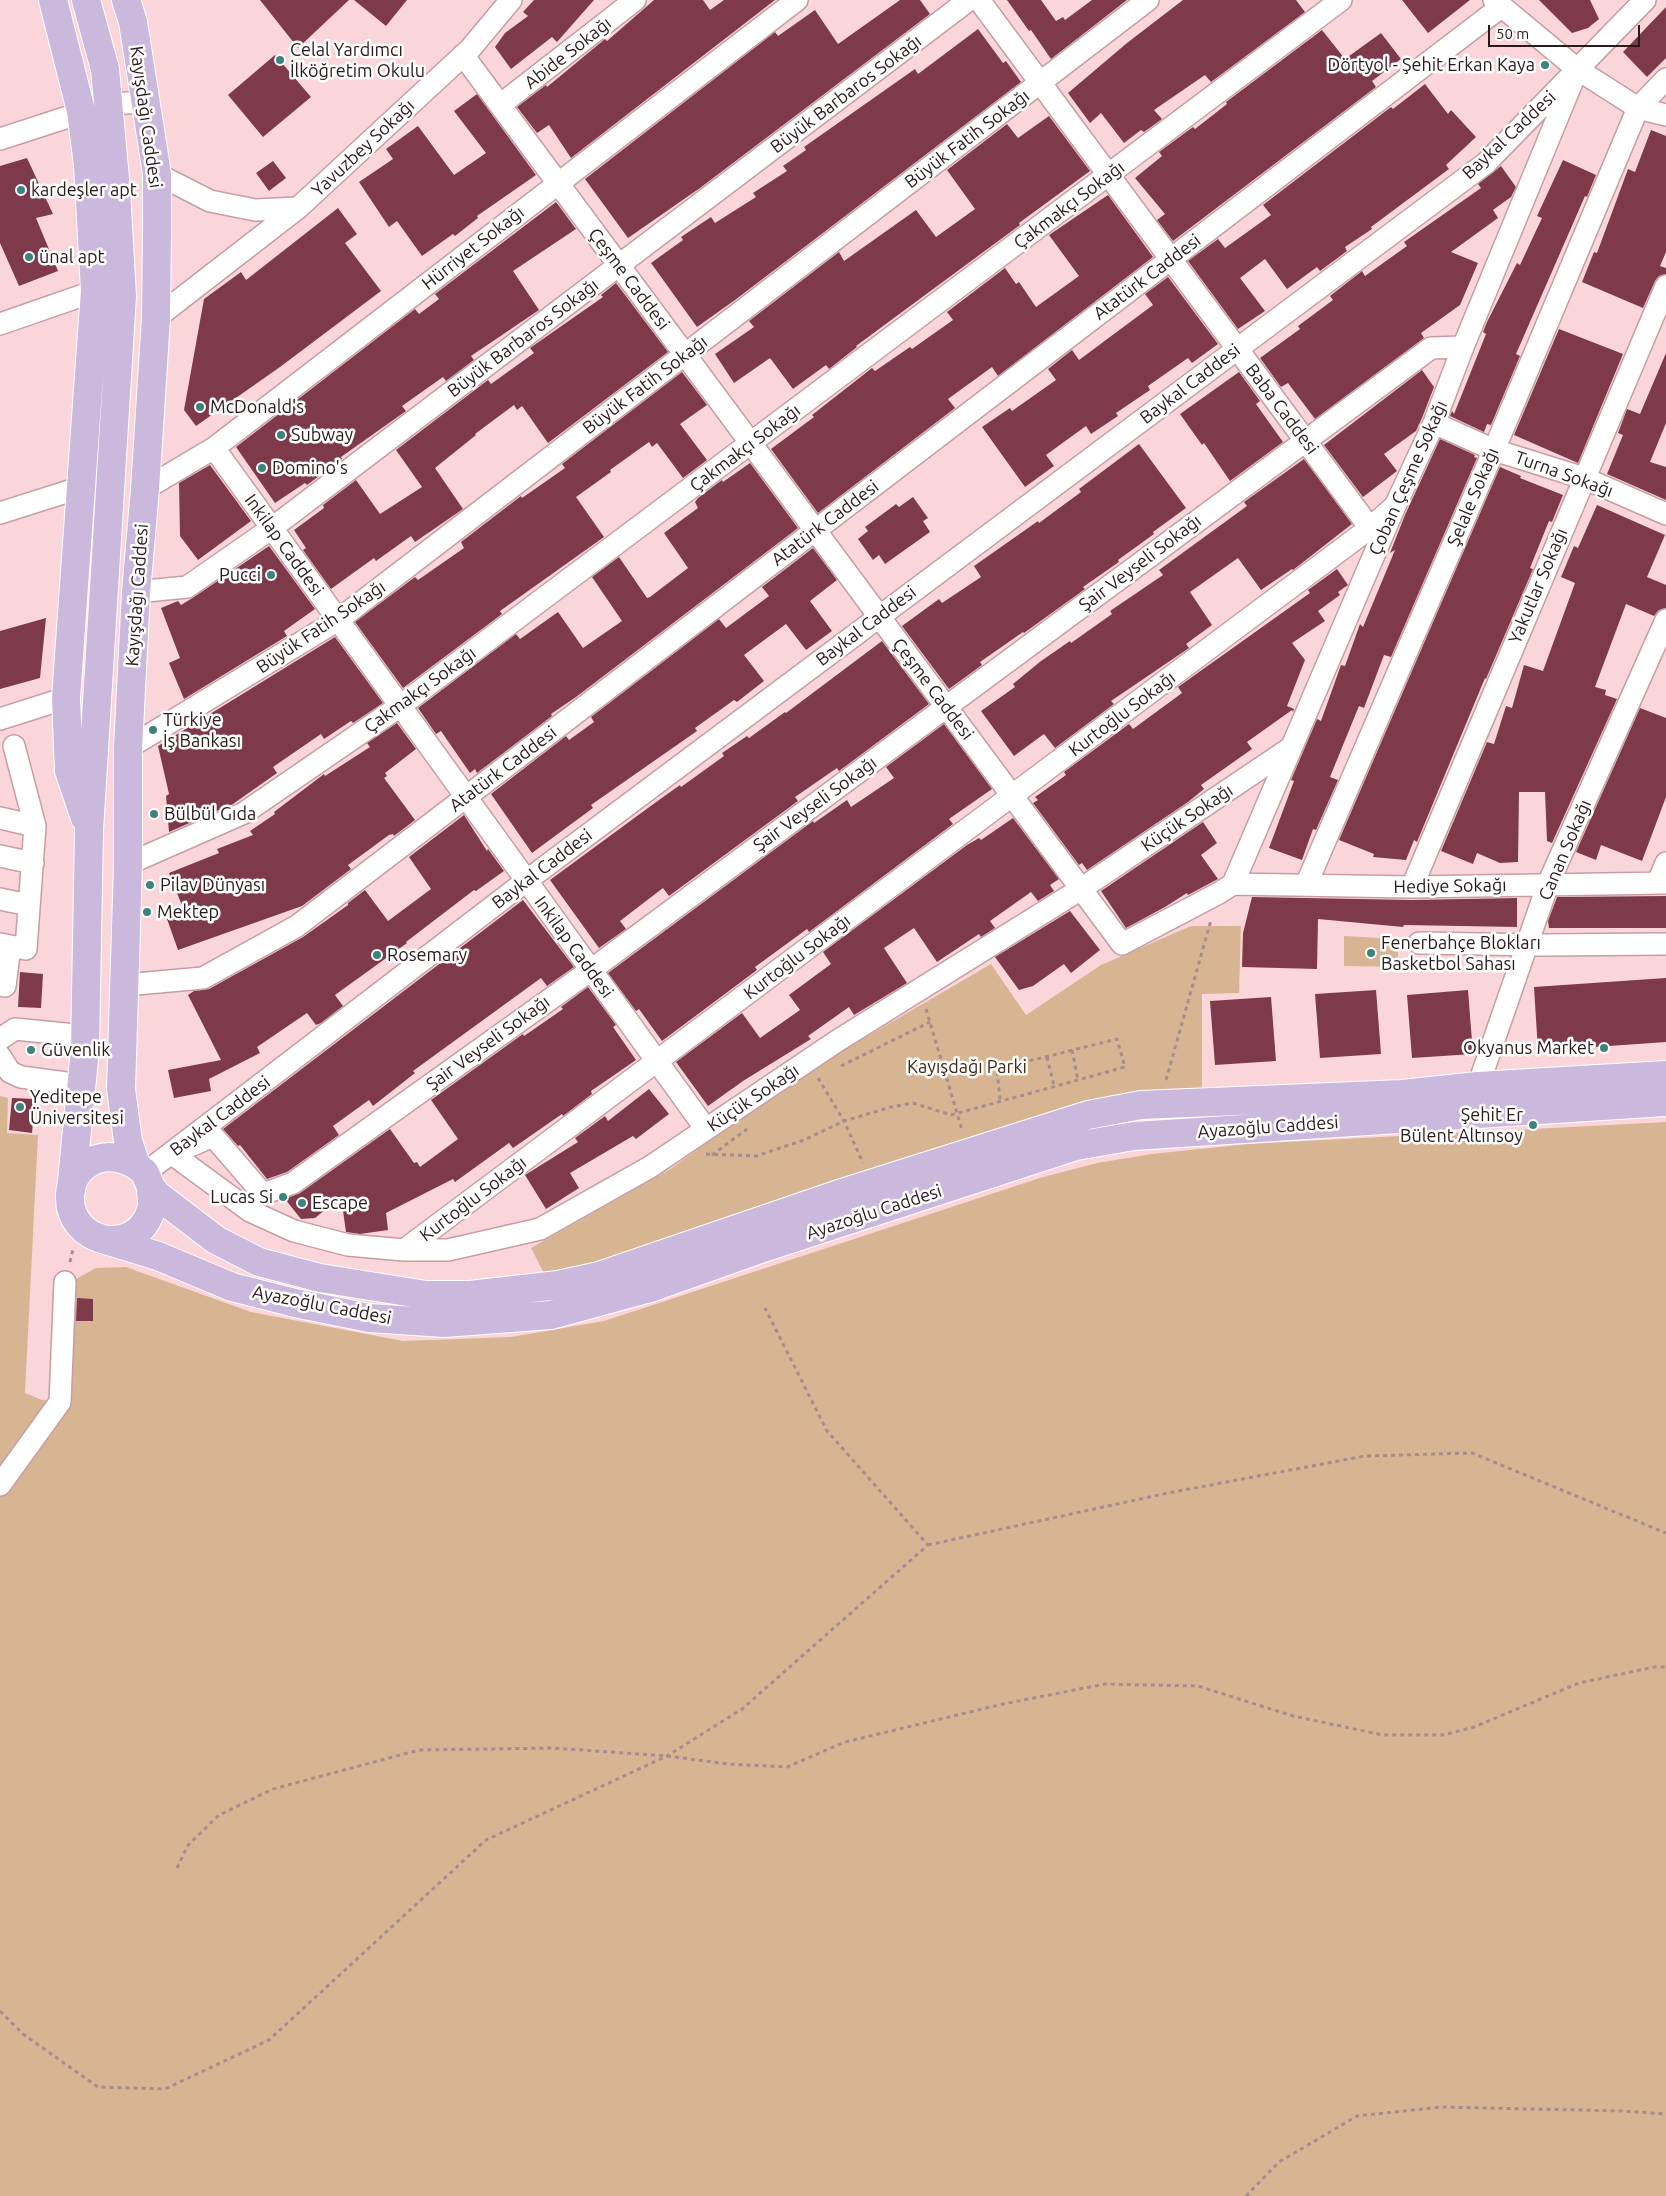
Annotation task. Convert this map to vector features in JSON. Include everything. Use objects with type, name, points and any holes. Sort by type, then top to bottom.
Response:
[{"type":"main road","points":[[54,0],[81,111],[88,165],[95,291],[66,698],[69,771],[89,831]]},
{"type":"main road","name":"Kayışdağı Caddesi","points":[[71,1191],[85,1036],[89,831],[122,296],[116,190],[105,68],[86,0]]},
{"type":"main road","name":"Kayışdağı Caddesi","points":[[126,0],[133,22],[157,174],[156,318],[136,592],[128,748],[128,864],[121,1089],[128,1141],[144,1175]]},
{"type":"main road","name":"Ayazoğlu Caddesi","points":[[144,1175],[176,1210],[216,1240],[259,1262],[320,1278],[383,1289],[426,1295],[470,1295],[558,1285],[599,1276],[872,1184],[1088,1115],[1142,1105],[1402,1094],[1478,1086],[1666,1075]]},
{"type":"main road","name":"Ayazoğlu Caddesi","points":[[89,1232],[158,1256],[232,1287],[295,1303],[369,1318],[444,1323],[551,1315],[650,1288],[760,1249],[1076,1146],[1134,1136],[1666,1102]]},
{"type":"main road","points":[[114,1157],[126,1159],[144,1175],[152,1208],[147,1220],[138,1231],[127,1238],[116,1240],[89,1232],[71,1209],[71,1191],[74,1178],[91,1161],[114,1157]]},
{"type":"street","name":"Yavuzbey Sokağı","points":[[156,318],[298,208],[463,55],[511,0]]},
{"type":"street","name":"Abide Sokağı","points":[[500,106],[635,0]]},
{"type":"street","name":"Hürriyet Sokağı","points":[[145,489],[214,448],[797,0]]},
{"type":"street","name":"Büyük Barbaros Sokağı","points":[[136,592],[187,587],[272,528],[969,0]]},
{"type":"street","name":"Baba Caddesi","points":[[979,0],[1370,528]]},
{"type":"street","name":"Büyük Fatih Sokağı","points":[[128,748],[338,620],[1148,0]]},
{"type":"street","name":"Çakmakçı Sokağı","points":[[128,864],[244,813],[400,706],[1341,0]]},
{"type":"street","name":"Baykal Caddesi","points":[[144,1175],[526,881],[1486,163],[1645,0]]},
{"type":"street","points":[[1498,3],[1577,70],[1638,108],[1666,115]]},
{"type":"street","name":"Atatürk Caddesi","points":[[125,985],[203,978],[297,926],[1171,259],[1498,3]]},
{"type":"street","name":"Çeşme Caddesi","points":[[463,55],[1082,889]]},
{"type":"street","name":"Çoban Çeşme Sokağı","points":[[1226,889],[1292,747],[1395,506],[1434,423],[1463,347],[1577,70]]},
{"type":"street","points":[[1638,108],[1666,79]]},
{"type":"street","points":[[0,139],[81,111],[108,104],[146,102]]},
{"type":"street","name":"Şelale Sokağı","points":[[1306,885],[1494,450],[1638,108]]},
{"type":"street","points":[[157,174],[210,201],[256,210],[298,208]]},
{"type":"street","name":"Yakutlar Sokağı","points":[[1412,888],[1666,286]]},
{"type":"street","points":[[0,324],[95,291],[122,296]]},
{"type":"street","name":"Şair Veyseli Sokağı","points":[[171,1153],[213,1136],[263,1194],[293,1183],[591,970],[1431,348],[1463,347]]},
{"type":"street","name":"Turna Sokağı","points":[[1434,423],[1494,450],[1584,478],[1666,514]]},
{"type":"street","name":"Inkilap Caddesi","points":[[214,448],[706,1129]]},
{"type":"street","points":[[0,513],[82,487]]},
{"type":"street","name":"Kurtoğlu Sokağı","points":[[171,1153],[250,1212],[294,1231],[348,1245],[404,1250],[1370,528],[1395,506]]},
{"type":"street","name":"Canan Sokağı","points":[[1478,1086],[1548,884],[1666,620]]},
{"type":"street","points":[[0,718],[66,698]]},
{"type":"street","points":[[0,985],[5,986],[5,945],[26,949],[33,863],[35,826],[14,746]]},
{"type":"street","name":"Küçük Sokağı","points":[[404,1250],[448,1250],[540,1229],[650,1167],[837,1041],[1082,889],[1292,747]]},
{"type":"street","points":[[0,818],[35,826]]},
{"type":"street","points":[[0,856],[33,863]]},
{"type":"street","points":[[1662,883],[1666,863]]},
{"type":"street","name":"Hediye Sokağı","points":[[1226,889],[1306,885],[1412,888],[1662,883]]},
{"type":"street","points":[[1082,889],[1122,944],[1226,889]]},
{"type":"street","points":[[0,899],[29,905]]},
{"type":"street","points":[[1419,943],[1666,944]]},
{"type":"street","points":[[0,1039],[14,1029],[85,1036]]},
{"type":"street","points":[[0,1056],[10,1072],[21,1077],[81,1085]]},
{"type":"street","points":[[0,1485],[60,1402],[64,1282]]},
{"type":"path","points":[[1159,1105],[1226,889]]},
{"type":"path","points":[[920,989],[968,1153]]},
{"type":"path","points":[[835,1068],[930,1022]]},
{"type":"path","points":[[676,1150],[712,1155],[756,1156],[804,1140],[844,1121],[891,1107],[913,1103],[951,1115],[1125,1067],[1117,1039],[997,1069],[1000,1100]]},
{"type":"path","points":[[1072,1050],[1078,1080]]},
{"type":"path","points":[[1047,1057],[1054,1086]]},
{"type":"path","points":[[810,1083],[826,1073]]},
{"type":"path","points":[[818,1077],[844,1121],[872,1184]]},
{"type":"path","points":[[712,1155],[750,1127]]},
{"type":"path","points":[[64,1282],[89,1232]]},
{"type":"path","points":[[766,1308],[827,1431],[928,1545]]},
{"type":"path","points":[[0,2011],[23,2034],[98,2087],[165,2089],[270,2040],[486,1840],[668,1756],[742,1709],[928,1545],[1168,1493],[1365,1456],[1472,1453],[1666,1533]]},
{"type":"path","points":[[177,1868],[188,1845],[219,1815],[273,1789],[420,1750],[553,1748],[668,1756],[728,1764],[787,1767],[845,1742],[1003,1704],[1105,1684],[1198,1686],[1292,1716],[1383,1735],[1443,1735],[1474,1727],[1578,1683],[1654,1667],[1666,1667]]},
{"type":"path","points":[[1246,2196],[1280,2162],[1358,2116],[1441,2107],[1622,2111],[1666,2114]]},
{"type":"green space","name":"Kayışdağı Parki","points":[[1191,926],[1241,926],[1239,993],[1202,994],[1202,1091],[620,1259],[544,1273],[531,1248],[672,1168],[751,1110],[813,1068],[991,964],[1026,1015],[1101,965]]},
{"type":"green space","name":"Fenerbahçe Blokları Basketbol Sahası","points":[[1344,936],[1398,939],[1398,967],[1344,966]]},
{"type":"green space","points":[[0,1096],[8,1098],[7,1133],[38,1135],[25,1393],[42,1400],[64,1402],[67,1284],[96,1268],[126,1267],[251,1312],[403,1341],[511,1337],[604,1321],[1040,1178],[1097,1163],[1152,1154],[1248,1144],[1666,1122],[1666,2196],[0,2196]]},
{"type":"building","points":[[260,0],[349,0],[298,48]]},
{"type":"building","points":[[354,0],[407,0],[386,26]]},
{"type":"building","points":[[534,0],[594,0],[557,42],[552,37],[511,69],[495,47],[505,33],[528,16],[523,12]]},
{"type":"building","points":[[654,0],[703,0],[710,10],[724,0],[775,0],[571,158],[549,125],[537,133],[517,107],[546,85],[547,87],[605,39],[607,41]]},
{"type":"building","points":[[900,0],[920,0],[930,14],[700,188],[628,238],[585,179],[775,32],[778,36],[815,10],[838,44]]},
{"type":"building","points":[[1007,0],[1041,0],[1056,21],[1063,17],[1065,20],[1092,0],[1127,0],[1051,59]]},
{"type":"building","points":[[1183,0],[1296,0],[1305,12],[1211,82],[1205,75],[1154,110],[1162,119],[1144,132],[1141,130],[1124,143],[1101,113],[1090,123],[1068,93],[1127,43]]},
{"type":"building","points":[[1402,0],[1470,0],[1428,33]]},
{"type":"building","points":[[1539,0],[1590,0],[1599,19],[1588,28],[1572,33]]},
{"type":"building","points":[[1666,7],[1666,58],[1647,77],[1623,52]]},
{"type":"building","points":[[978,29],[1003,63],[1006,61],[1021,82],[697,327],[651,263],[683,240],[681,237],[711,217],[715,223],[756,197],[753,193],[787,171],[783,166],[806,150],[804,147],[915,69],[918,74]]},
{"type":"building","points":[[1322,30],[1345,59],[1381,33],[1401,59],[1372,81],[1376,87],[1173,241],[1157,220],[1165,214],[1135,178],[1162,156],[1159,152],[1193,127],[1195,129],[1227,104],[1226,102]]},
{"type":"building","points":[[275,55],[311,97],[263,137],[228,95]]},
{"type":"building","points":[[1425,84],[1448,114],[1451,110],[1476,137],[1446,165],[1449,169],[1371,227],[1372,229],[1345,247],[1347,251],[1320,271],[1317,267],[1287,289],[1265,259],[1240,278],[1265,311],[1238,329],[1188,261],[1218,239],[1225,248],[1271,215],[1263,205],[1391,107],[1393,109]]},
{"type":"building","points":[[477,94],[536,175],[477,216],[478,218],[455,236],[453,234],[422,256],[397,221],[389,227],[359,182],[393,159],[386,149],[418,126],[454,175],[486,153],[454,111]]},
{"type":"building","points":[[1049,116],[1090,171],[856,346],[829,369],[826,365],[793,389],[770,358],[734,383],[715,354],[754,327],[749,321],[839,252],[844,261],[916,210],[936,237],[975,209],[947,170],[1007,124],[1018,138]]},
{"type":"building","points":[[1651,130],[1666,136],[1666,252],[1660,266],[1666,268],[1666,274],[1659,276],[1655,281],[1643,308],[1582,282],[1594,252],[1597,253],[1628,169],[1635,172]]},
{"type":"building","points":[[27,158],[53,214],[36,218],[58,271],[19,286],[0,243],[0,166]]},
{"type":"building","points":[[1563,160],[1596,175],[1516,354],[1520,356],[1491,425],[1487,424],[1484,432],[1450,416],[1452,411],[1454,414],[1486,334],[1483,332],[1487,322],[1517,263],[1520,265],[1542,218],[1537,216]]},
{"type":"building","points":[[273,161],[286,178],[269,191],[256,173]]},
{"type":"building","points":[[1501,166],[1516,187],[1511,197],[1493,210],[1498,218],[1451,252],[1478,263],[1460,305],[1421,333],[1424,338],[1315,419],[1288,383],[1281,387],[1260,358],[1300,329],[1298,326],[1333,300],[1330,296],[1362,271],[1365,276],[1407,246],[1404,242],[1481,188],[1478,184]]},
{"type":"building","points":[[1108,195],[1153,257],[998,376],[992,367],[948,399],[955,408],[818,513],[771,449],[814,417],[812,415],[872,368],[875,371],[910,347],[912,349],[953,320],[947,312],[1005,268],[1016,284],[1019,282],[1036,307],[1079,276],[1049,235]]},
{"type":"building","points":[[556,202],[576,229],[513,271],[539,310],[471,356],[474,360],[446,381],[443,377],[402,406],[406,411],[341,457],[342,459],[307,485],[305,483],[275,503],[236,447],[415,309],[419,314],[439,299],[435,294]]},
{"type":"building","points":[[338,208],[357,234],[345,243],[381,291],[280,367],[196,426],[184,410],[204,299],[241,272],[246,280]]},
{"type":"building","points":[[1168,277],[1218,344],[1192,363],[1188,358],[1148,386],[1150,390],[1116,413],[1118,416],[1091,434],[1086,426],[1046,455],[1054,466],[1025,487],[982,427],[1010,408],[1012,411],[1056,380],[1048,369],[1072,350],[1079,360],[1153,305],[1145,294]]},
{"type":"building","points":[[616,283],[668,352],[548,443],[522,406],[517,410],[514,405],[475,434],[435,468],[463,509],[415,542],[411,536],[376,561],[374,558],[331,589],[303,550],[306,548],[294,530],[324,508],[323,505],[356,480],[380,514],[422,487],[396,450],[488,380],[491,384],[534,353],[530,348],[603,297],[601,295]]},
{"type":"building","points":[[1559,329],[1623,354],[1578,463],[1514,435]]},
{"type":"building","points":[[1666,353],[1666,423],[1650,462],[1666,467],[1666,500],[1607,474],[1623,435],[1618,433],[1627,409],[1640,414]]},
{"type":"building","points":[[1422,370],[1434,387],[1416,431],[1384,454],[1397,471],[1363,497],[1324,445]]},
{"type":"building","points":[[682,372],[707,405],[680,424],[707,460],[683,478],[657,443],[652,447],[649,442],[610,470],[611,472],[576,497],[604,537],[500,611],[502,614],[403,688],[355,622],[415,577],[418,580],[464,548],[461,542],[521,496],[522,498],[565,468],[562,464]]},
{"type":"building","points":[[1239,372],[1260,401],[1256,404],[1283,442],[1230,481],[1204,443],[1202,445],[1180,414]]},
{"type":"building","points":[[1440,439],[1475,455],[1474,457],[1477,458],[1391,657],[1384,655],[1364,708],[1359,706],[1330,777],[1338,780],[1316,830],[1313,829],[1302,860],[1269,848],[1294,781],[1291,780],[1317,719],[1321,721],[1341,665],[1345,666],[1360,624],[1363,627],[1395,550],[1390,553],[1405,515]]},
{"type":"building","points":[[1139,444],[1186,508],[1118,560],[1119,562],[1083,587],[1085,589],[980,662],[982,665],[949,689],[902,626],[939,599],[942,603],[981,577],[974,566],[1038,521],[1039,523],[1081,492],[1079,489]]},
{"type":"building","points":[[1304,459],[1352,524],[1293,570],[1261,590],[1238,558],[1190,592],[1212,625],[1186,644],[1189,648],[1111,701],[1114,704],[1055,748],[1044,734],[1014,756],[981,711],[1015,687],[1013,684],[1041,661],[1070,641],[1071,643],[1112,614],[1110,611],[1163,575],[1159,570],[1247,506],[1244,502]]},
{"type":"building","points":[[750,463],[798,528],[551,714],[552,716],[477,773],[475,769],[470,773],[441,731],[436,734],[418,708],[516,634],[520,639],[558,612],[583,648],[622,621],[592,577],[619,557],[647,598],[650,597],[688,568],[664,533],[698,508],[695,502],[698,498],[722,480],[723,482]]},
{"type":"building","points":[[210,465],[251,521],[198,560],[180,536],[179,483]]},
{"type":"building","points":[[1500,467],[1521,476],[1520,478],[1563,495],[1552,522],[1549,521],[1530,568],[1533,569],[1485,678],[1417,842],[1414,840],[1406,860],[1373,857],[1374,854],[1339,840]]},
{"type":"building","points":[[913,497],[928,518],[923,521],[930,532],[885,564],[879,555],[873,560],[858,539],[868,531],[865,527],[896,504],[899,507]]},
{"type":"building","points":[[1597,505],[1665,535],[1647,577],[1666,585],[1666,608],[1659,610],[1654,616],[1626,604],[1595,687],[1606,690],[1605,695],[1617,699],[1552,843],[1547,841],[1545,792],[1519,792],[1518,862],[1500,863],[1477,853],[1473,864],[1441,851],[1487,742],[1494,744],[1506,706],[1512,708],[1524,665],[1543,671],[1575,583],[1561,577],[1574,546],[1578,548]]},
{"type":"building","points":[[269,546],[315,609],[284,631],[287,636],[184,699],[169,663],[180,658],[161,608],[178,601],[181,605]]},
{"type":"building","points":[[813,548],[837,580],[810,601],[832,631],[806,650],[786,624],[744,655],[764,681],[737,702],[734,700],[695,728],[697,731],[591,805],[593,808],[532,853],[491,794],[566,736],[569,740],[594,722],[591,717],[719,619],[726,628],[769,596],[762,587]]},
{"type":"building","points":[[1337,569],[1348,585],[1338,592],[1340,595],[1318,611],[1325,621],[1292,643],[1305,660],[1287,706],[1294,709],[1293,712],[1292,710],[1247,742],[1252,749],[1201,785],[1204,789],[1188,802],[1087,870],[1082,863],[1079,865],[1033,803],[1038,800],[1035,797],[1066,775],[1064,772],[1129,724],[1133,729],[1182,693],[1178,687],[1310,593],[1308,590]]},
{"type":"building","points":[[46,618],[40,678],[0,689],[0,631]]},
{"type":"building","points":[[335,637],[383,703],[324,739],[321,734],[273,767],[277,773],[233,804],[169,832],[166,796],[169,794],[158,746]]},
{"type":"building","points":[[882,641],[929,704],[839,771],[837,768],[795,797],[798,801],[669,896],[663,888],[620,921],[626,929],[599,948],[550,880],[680,785],[681,787],[724,756],[722,753],[747,736],[749,738],[786,713]]},
{"type":"building","points":[[1640,708],[1666,718],[1666,797],[1642,861],[1601,845],[1596,860],[1576,852]]},
{"type":"building","points":[[397,723],[416,749],[385,773],[387,776],[384,778],[415,820],[394,836],[393,834],[389,835],[348,865],[351,869],[302,906],[178,950],[167,919],[185,913],[169,873],[219,853],[217,849],[253,835],[250,831],[275,814],[274,812],[324,774],[325,776],[370,747],[367,743]]},
{"type":"building","points":[[944,724],[992,789],[949,819],[953,824],[809,932],[807,929],[755,967],[757,970],[662,1041],[639,1009],[636,1011],[608,973],[813,821],[814,823],[847,800],[851,807],[894,778],[886,767]]},
{"type":"building","points":[[464,815],[487,851],[488,849],[504,871],[476,891],[474,890],[407,943],[335,995],[343,1006],[321,1023],[316,1025],[307,1013],[257,1047],[260,1053],[209,1079],[211,1091],[174,1098],[168,1070],[221,1060],[188,995],[194,991],[209,989],[303,937],[348,905],[365,890],[388,921],[431,889],[409,857]]},
{"type":"building","points":[[1013,818],[1059,879],[1050,885],[1054,891],[1038,901],[1031,892],[990,921],[995,928],[981,937],[979,934],[937,962],[914,928],[884,948],[907,983],[854,1015],[849,1007],[808,1036],[811,1039],[743,1081],[708,1106],[676,1062],[742,1013],[760,1038],[800,1010],[789,995],[831,964],[823,952],[967,845],[979,838],[981,840]]},
{"type":"building","points":[[1203,822],[1217,843],[1201,855],[1218,879],[1188,895],[1187,893],[1126,928],[1101,891]]},
{"type":"building","points":[[1666,896],[1666,928],[1549,928],[1548,921],[1557,897]]},
{"type":"building","points":[[1252,897],[1412,900],[1517,898],[1517,927],[1404,925],[1403,927],[1318,919],[1317,969],[1242,967],[1243,933]]},
{"type":"building","points":[[523,900],[574,967],[547,986],[541,978],[413,1071],[415,1073],[373,1106],[369,1100],[333,1126],[339,1135],[287,1172],[267,1179],[240,1145],[238,1146],[223,1129]]},
{"type":"building","points":[[1070,911],[1100,950],[1071,973],[1064,964],[1033,986],[1019,990],[995,957]]},
{"type":"building","points":[[20,972],[43,974],[41,1008],[18,1007]]},
{"type":"building","points":[[1666,978],[1666,1042],[1538,1051],[1534,987]]},
{"type":"building","points":[[588,987],[616,1025],[613,1027],[636,1060],[591,1091],[592,1094],[563,1116],[562,1114],[513,1148],[509,1143],[455,1182],[453,1179],[386,1213],[388,1230],[360,1234],[346,1232],[341,1197],[315,1218],[301,1219],[285,1199],[300,1193],[390,1129],[414,1163],[417,1162],[420,1167],[458,1139],[431,1100],[523,1034],[524,1036],[563,1009],[561,1007]]},
{"type":"building","points":[[1376,990],[1381,1054],[1320,1058],[1315,994]]},
{"type":"building","points":[[1468,990],[1473,1054],[1412,1058],[1407,995]]},
{"type":"building","points":[[1271,997],[1276,1061],[1215,1065],[1210,1001]]},
{"type":"building","points":[[649,1089],[669,1114],[636,1139],[633,1136],[570,1173],[579,1188],[546,1209],[525,1175],[578,1142],[575,1138],[605,1116],[608,1121]]},
{"type":"building","points":[[12,1098],[35,1099],[32,1133],[9,1130]]},
{"type":"building","points":[[77,1298],[93,1299],[93,1321],[76,1321]]},
{"type":"place","name":"Celal Yardımcı İlköğretim Okulu","points":[[280,60]]},
{"type":"place","name":"Dörtyol - Şehit Erkan Kaya","points":[[1545,65]]},
{"type":"place","name":"kardeşler apt","points":[[21,190]]},
{"type":"place","name":"ünal apt","points":[[29,257]]},
{"type":"place","name":"McDonald's","points":[[200,407]]},
{"type":"place","name":"Subway","points":[[281,435]]},
{"type":"place","name":"Domino's","points":[[262,468]]},
{"type":"place","name":"Pucci","points":[[271,575]]},
{"type":"place","name":"Türkiye İş Bankası","points":[[153,730]]},
{"type":"place","name":"Bülbül Gıda","points":[[154,814]]},
{"type":"place","name":"Pilav Dünyası","points":[[150,885]]},
{"type":"place","name":"Mektep","points":[[147,912]]},
{"type":"place","name":"Fenerbahçe Blokları Basketbol Sahası","points":[[1371,953]]},
{"type":"place","name":"Rosemary","points":[[377,955]]},
{"type":"place","name":"Okyanus Market","points":[[1604,1048]]},
{"type":"place","name":"Güvenlik","points":[[31,1050]]},
{"type":"place","name":"Yeditepe Üniversitesi","points":[[20,1107]]},
{"type":"place","name":"Şehit Er Bülent Altınsoy","points":[[1533,1125]]},
{"type":"place","name":"Lucas Si","points":[[283,1197]]},
{"type":"place","name":"Escape","points":[[302,1203]]}]
